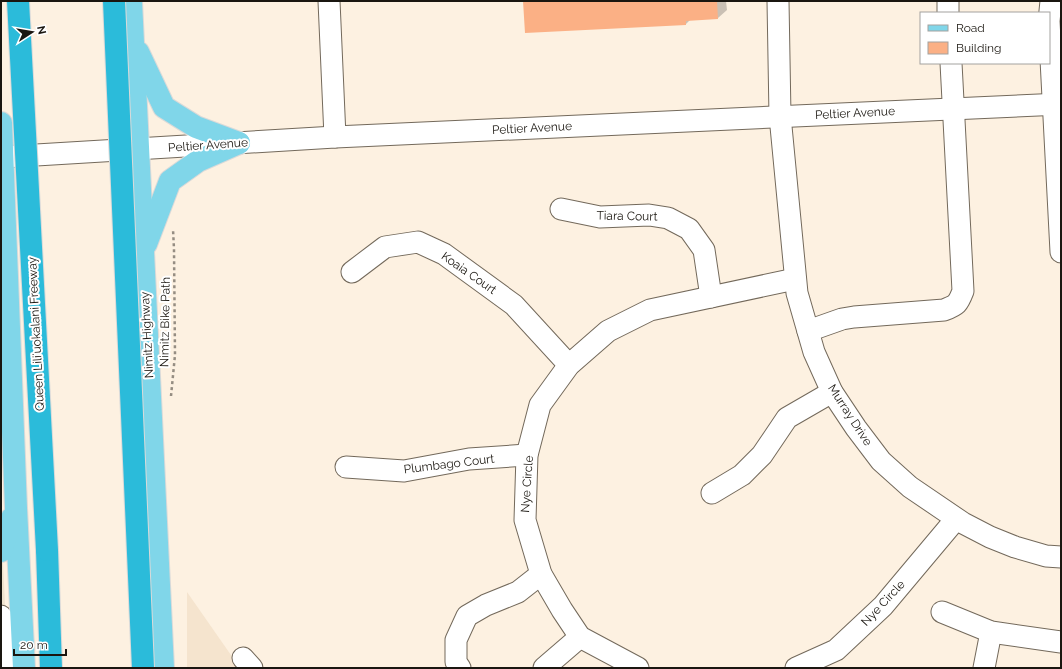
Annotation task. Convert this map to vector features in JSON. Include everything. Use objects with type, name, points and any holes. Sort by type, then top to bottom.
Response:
[{"type":"highway","name":"Queen Liliʻuokalani Freeway","points":[[18,1],[47,550],[51,668]]},
{"type":"highway","points":[[114,1],[143,668]]},
{"type":"main road","name":"Nimitz Highway","points":[[131,1],[163,668]]},
{"type":"main road","points":[[134,43],[164,107],[196,127],[239,143]]},
{"type":"main road","points":[[1,122],[16,508],[24,668]]},
{"type":"main road","points":[[143,252],[170,181],[198,161],[239,143]]},
{"type":"main road","points":[[1,551],[16,508]]},
{"type":"street","points":[[329,1],[336,137]]},
{"type":"street","name":"Murray Drive","points":[[778,1],[780,116],[795,279],[797,293],[814,352],[832,392],[856,428],[882,461],[910,487],[956,519],[990,537],[1015,547],[1046,556],[1061,557]]},
{"type":"street","points":[[948,1],[948,12]]},
{"type":"street","points":[[1050,12],[1051,1]]},
{"type":"street","points":[[1050,30],[1058,104],[1061,252]]},
{"type":"street","points":[[808,331],[842,319],[854,317],[944,310],[954,306],[959,301],[963,291],[951,64]]},
{"type":"street","name":"Peltier Avenue","points":[[2,160],[336,137],[1058,104]]},
{"type":"street","name":"Tiara Court","points":[[561,209],[600,217],[648,215],[668,218],[689,229],[704,250],[711,297]]},
{"type":"street","name":"Koaia Court","points":[[352,272],[385,247],[418,242],[444,254],[514,305],[569,365]]},
{"type":"street","name":"Nye Circle","points":[[638,668],[580,638],[541,574],[525,520],[527,455],[540,405],[569,365],[608,331],[650,310],[795,279]]},
{"type":"street","points":[[712,493],[742,475],[762,455],[787,418],[832,392]]},
{"type":"street","name":"Plumbago Court","points":[[346,467],[404,471],[469,459],[527,455]]},
{"type":"street","name":"Nye Circle","points":[[796,668],[838,659],[956,519]]},
{"type":"street","points":[[460,668],[456,662],[456,640],[467,616],[486,605],[518,592],[541,574]]},
{"type":"street","points":[[942,612],[991,632],[1061,642]]},
{"type":"street","points":[[2,628],[4,668]]},
{"type":"street","points":[[984,668],[991,632]]},
{"type":"street","points":[[544,668],[580,638]]},
{"type":"path","name":"Nimitz Bike Path","points":[[170,402],[175,355],[173,227]]},
{"type":"shaded area","points":[[1,520],[8,668],[1,668]]},
{"type":"shaded area","points":[[187,592],[240,668],[187,668]]},
{"type":"building","points":[[523,1],[717,1],[718,19],[686,21],[686,25],[525,33]]}]
